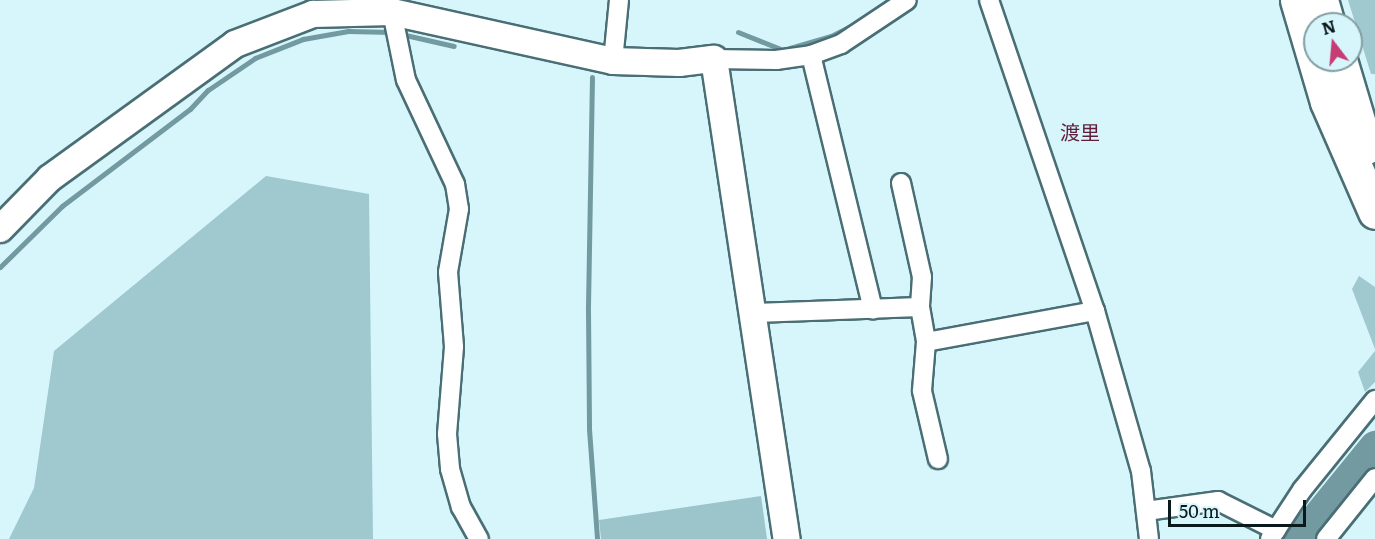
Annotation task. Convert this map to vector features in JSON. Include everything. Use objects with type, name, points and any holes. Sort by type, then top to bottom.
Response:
[{"type":"highway","points":[[1297,0],[1328,102],[1375,212]]},
{"type":"highway","points":[[1344,72],[1375,178]]},
{"type":"street","points":[[613,61],[619,0]]},
{"type":"street","points":[[0,229],[50,178],[235,44],[315,7],[393,18],[613,61],[679,63],[714,59],[776,60],[811,55],[841,44],[907,0]]},
{"type":"street","points":[[989,0],[1095,311],[1141,471],[1149,539]]},
{"type":"street","points":[[393,18],[396,42],[406,80],[456,184],[459,209],[448,272],[454,347],[447,434],[450,469],[461,507],[479,539]]},
{"type":"street","points":[[811,55],[873,310]]},
{"type":"street","points":[[714,59],[787,539]]},
{"type":"street","points":[[901,183],[922,277],[920,307],[926,342],[922,391],[938,459]]},
{"type":"street","points":[[754,313],[920,307]]},
{"type":"street","points":[[926,342],[1095,311]]},
{"type":"street","points":[[1146,511],[1218,501],[1273,535],[1302,490],[1375,400]]},
{"type":"street","points":[[1326,539],[1375,478]]},
{"type":"shaded area","points":[[1348,0],[1375,0],[1375,74],[1371,74],[1363,48],[1363,12],[1352,12]]},
{"type":"shaded area","points":[[266,176],[369,194],[373,539],[9,539],[34,488],[54,351]]},
{"type":"shaded area","points":[[1359,276],[1375,287],[1375,349],[1352,289]]},
{"type":"shaded area","points":[[1375,351],[1375,382],[1365,392],[1358,372]]},
{"type":"shaded area","points":[[761,496],[767,539],[601,539],[599,520]]},
{"type":"waterway","points":[[869,15],[890,0]]},
{"type":"waterway","points":[[738,32],[783,50],[831,36],[859,22]]},
{"type":"waterway","points":[[0,267],[62,206],[190,109],[208,90],[255,58],[303,39],[348,31],[392,32]]},
{"type":"waterway","points":[[401,34],[454,46]]},
{"type":"waterway","points":[[592,77],[588,310],[589,429],[597,539]]},
{"type":"waterway","points":[[1300,539],[1375,447]]},
{"type":"district","name":"渡里","points":[[1080,131]]}]
